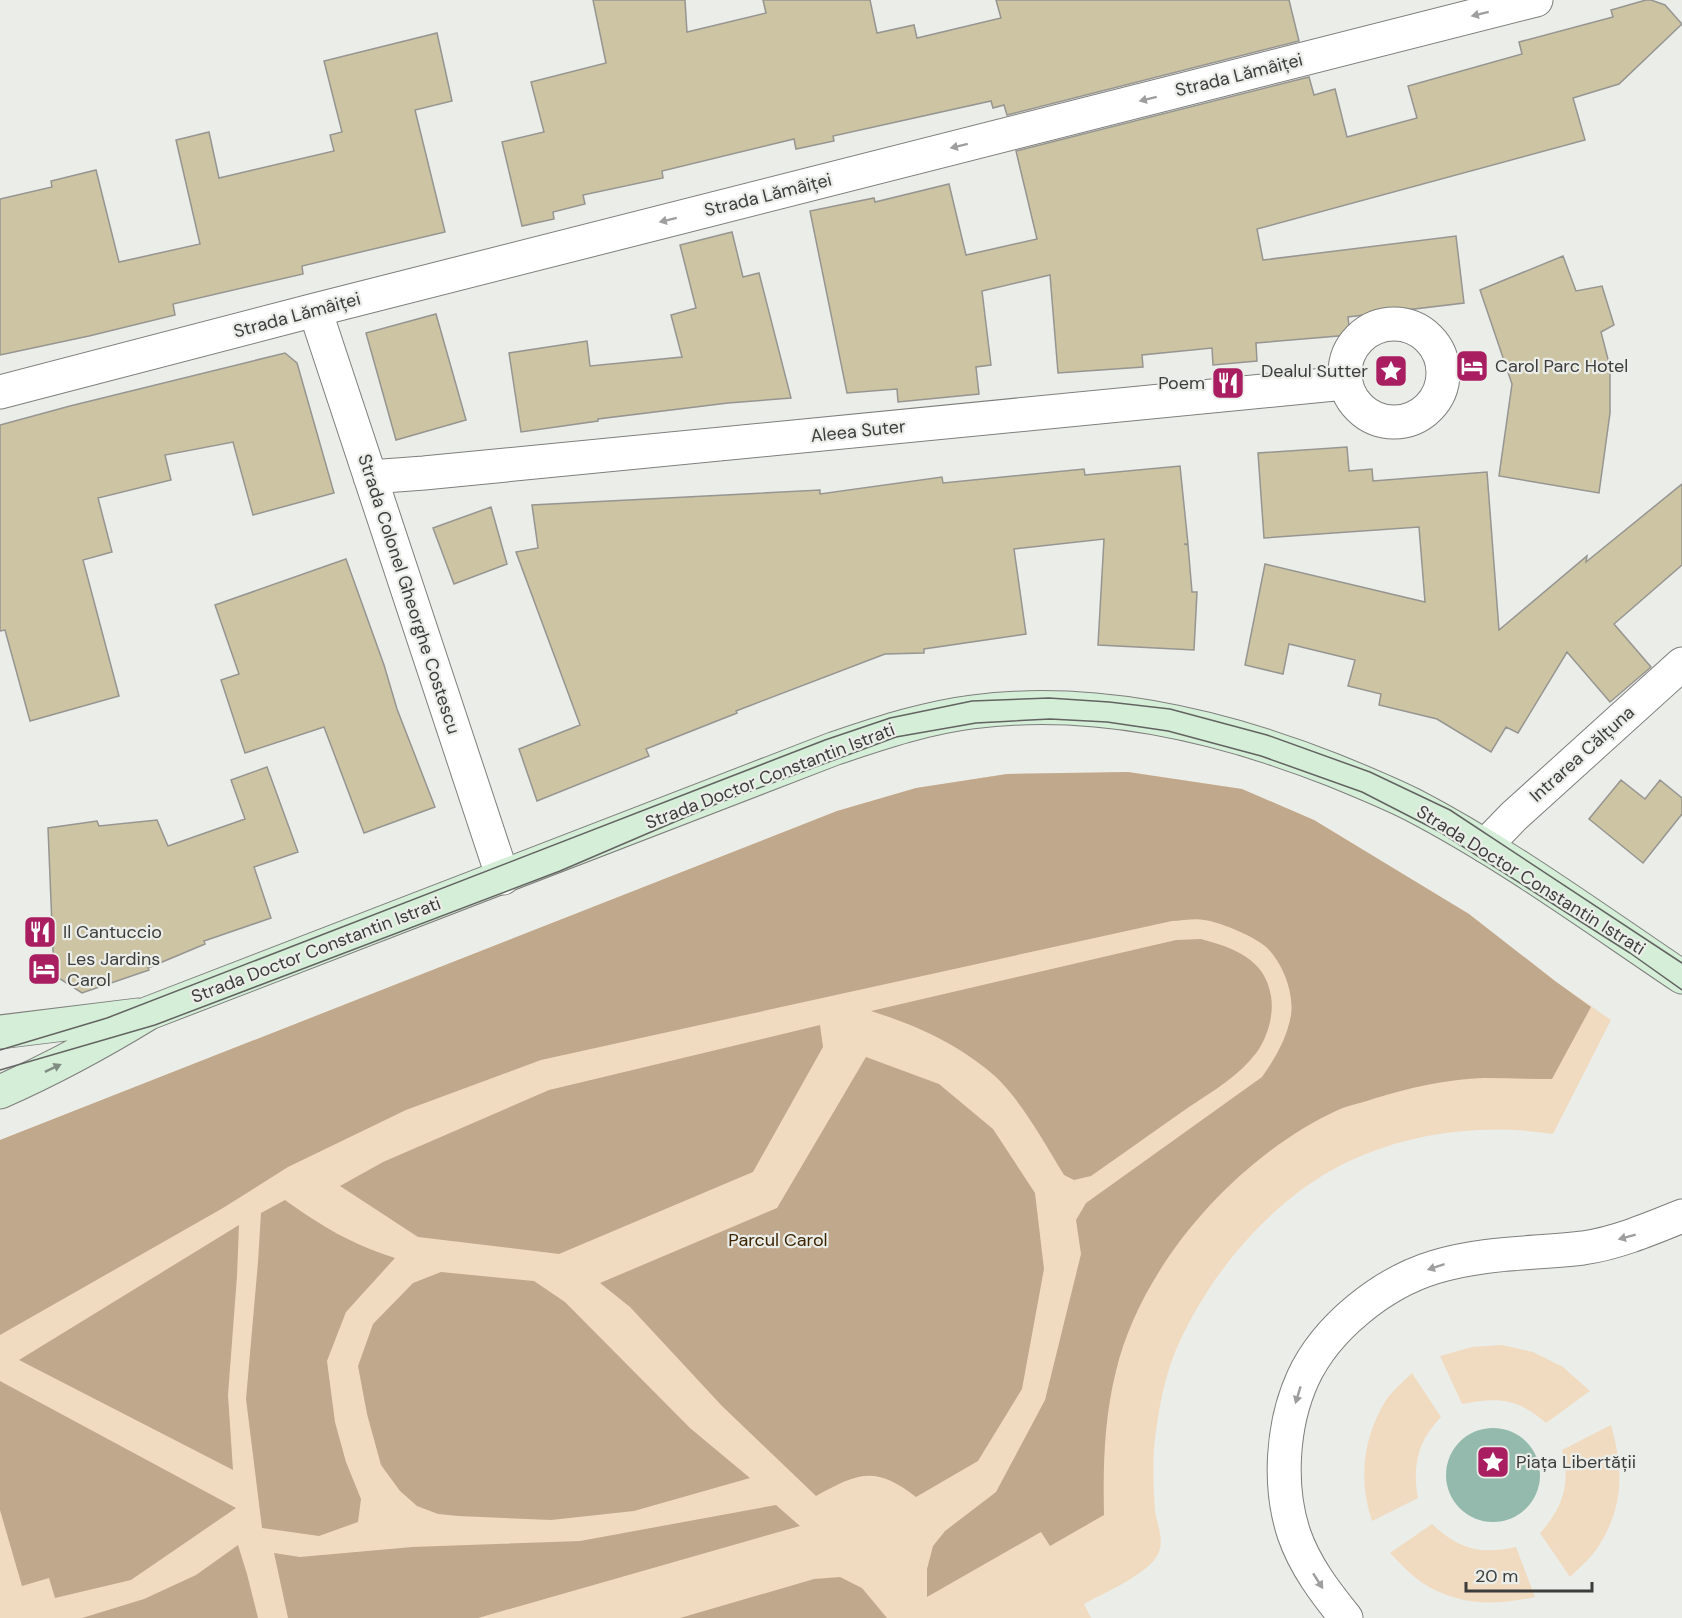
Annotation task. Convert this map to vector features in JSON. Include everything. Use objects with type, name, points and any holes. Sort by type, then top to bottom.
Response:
[{"type":"main road","name":"Strada Doctor Constantin Istrati","points":[[0,1092],[70,1059],[149,1013],[822,753],[885,732],[970,712],[1010,709],[1050,708],[1113,712],[1169,720],[1263,744],[1365,783],[1413,805],[1485,846],[1682,977]]},
{"type":"main road","name":"Strada Doctor Constantin Istrati","points":[[0,1032],[149,1013]]},
{"type":"street","name":"Strada Lămâiței","points":[[0,392],[1536,0]]},
{"type":"street","name":"Strada Colonel Gheorghe Costescu","points":[[315,310],[503,878]]},
{"type":"street","name":"Aleea Suter","points":[[370,477],[1345,383]]},
{"type":"street","name":"Intrarea Călțuna","points":[[1485,846],[1514,816],[1682,664]]},
{"type":"street","points":[[1346,1618],[1316,1580],[1294,1533],[1283,1478],[1287,1429],[1303,1379],[1324,1344],[1363,1306],[1393,1284],[1433,1268],[1477,1256],[1584,1248],[1634,1235],[1682,1216]]},
{"type":"green space","name":"Parcul Carol","points":[[1128,772],[1242,789],[1314,820],[1469,914],[1555,981],[1611,1020],[1553,1134],[1480,1130],[1431,1135],[1384,1147],[1332,1170],[1304,1188],[1254,1232],[1212,1285],[1195,1313],[1176,1351],[1165,1381],[1155,1435],[1153,1478],[1155,1510],[1161,1538],[1158,1554],[1136,1576],[1084,1604],[1091,1618],[0,1618],[0,1140],[837,811],[916,788],[1007,774]]},
{"type":"green space","points":[[1128,772],[1242,789],[1314,820],[1469,914],[1591,1007],[1552,1079],[1456,1080],[1414,1088],[1346,1107],[1301,1130],[1265,1155],[1231,1184],[1199,1217],[1171,1253],[1148,1291],[1129,1331],[1116,1371],[1109,1407],[1104,1461],[1104,1515],[1050,1546],[1041,1532],[927,1597],[927,1569],[933,1546],[945,1531],[996,1492],[1045,1400],[1081,1254],[1076,1220],[1086,1203],[1262,1077],[1276,1056],[1283,1040],[1292,1007],[1287,981],[1280,965],[1270,951],[1258,941],[1211,921],[1196,919],[1172,921],[541,1060],[406,1110],[288,1167],[223,1208],[0,1335],[0,1140],[837,811],[916,788],[1007,774]]},
{"type":"green space","points":[[1201,939],[1236,951],[1255,964],[1262,972],[1268,983],[1272,1011],[1261,1046],[1250,1061],[1225,1082],[1091,1176],[1074,1180],[1064,1175],[1024,1111],[996,1077],[968,1055],[937,1037],[871,1011],[1176,940]]},
{"type":"green space","points":[[820,1025],[823,1047],[753,1172],[559,1254],[418,1237],[340,1186],[383,1162],[549,1090]]},
{"type":"green space","points":[[866,1057],[939,1084],[993,1129],[1035,1193],[1044,1269],[1022,1389],[978,1461],[916,1497],[889,1480],[866,1476],[844,1482],[816,1496],[722,1406],[630,1307],[600,1283],[777,1208]]},
{"type":"green space","points":[[285,1200],[338,1234],[395,1258],[346,1312],[327,1361],[335,1422],[346,1462],[361,1499],[358,1522],[319,1536],[262,1528],[246,1399],[261,1213]]},
{"type":"green space","points":[[239,1225],[228,1395],[233,1470],[19,1360]]},
{"type":"green space","points":[[441,1272],[534,1281],[565,1302],[690,1428],[750,1478],[634,1511],[551,1520],[438,1514],[417,1506],[400,1491],[381,1465],[367,1414],[358,1366],[373,1324],[413,1283]]},
{"type":"green space","points":[[1502,1345],[1533,1352],[1563,1367],[1590,1391],[1546,1423],[1526,1408],[1516,1404],[1486,1400],[1462,1404],[1440,1356],[1472,1347]]},
{"type":"green space","points":[[1412,1373],[1441,1417],[1427,1435],[1419,1454],[1416,1475],[1418,1498],[1372,1521],[1364,1474],[1372,1429],[1386,1400]]},
{"type":"green space","points":[[0,1381],[236,1508],[131,1580],[55,1598],[49,1578],[22,1586],[0,1510]]},
{"type":"green space","points":[[1611,1425],[1619,1474],[1619,1489],[1612,1520],[1596,1550],[1570,1577],[1540,1533],[1554,1514],[1563,1494],[1566,1473],[1562,1450]]},
{"type":"green space","points":[[776,1505],[800,1526],[478,1618],[288,1618],[274,1553],[300,1557],[412,1547],[580,1541]]},
{"type":"green space","points":[[1432,1524],[1451,1539],[1471,1548],[1491,1550],[1516,1547],[1535,1597],[1505,1602],[1476,1602],[1449,1596],[1421,1582],[1390,1553]]},
{"type":"green space","points":[[238,1545],[258,1618],[82,1618],[144,1599],[196,1575]]},
{"type":"green space","points":[[840,1577],[862,1588],[887,1618],[680,1618],[814,1579]]},
{"type":"shaded area","points":[[1493,1428],[1511,1432],[1526,1442],[1536,1457],[1540,1475],[1536,1493],[1526,1508],[1511,1518],[1493,1522],[1475,1518],[1460,1508],[1450,1493],[1446,1475],[1450,1457],[1460,1442],[1475,1432]]},
{"type":"building","points":[[593,0],[685,0],[687,32],[766,13],[763,0],[870,0],[877,33],[914,25],[917,38],[1001,18],[996,0],[1289,0],[1299,41],[1007,115],[1004,105],[993,108],[991,101],[833,136],[834,141],[796,149],[794,139],[662,171],[663,178],[583,195],[585,204],[553,212],[554,219],[522,226],[502,142],[544,132],[531,82],[606,63]]},
{"type":"building","points":[[1646,0],[1665,5],[1682,24],[1619,84],[1573,98],[1585,140],[1257,229],[1263,260],[1456,236],[1464,303],[1348,317],[1350,335],[1256,343],[1257,361],[1213,365],[1212,348],[1142,355],[1143,367],[1058,373],[1050,275],[982,291],[991,365],[976,367],[979,394],[898,402],[897,389],[847,393],[810,211],[874,198],[875,202],[949,184],[966,255],[1037,239],[1016,151],[1309,77],[1314,95],[1335,89],[1347,137],[1417,118],[1408,86],[1522,54],[1519,42],[1613,17],[1611,10]]},
{"type":"building","points":[[437,33],[452,101],[415,110],[445,232],[302,266],[303,274],[173,304],[175,315],[0,355],[0,199],[52,187],[51,181],[96,170],[119,262],[200,244],[176,140],[209,132],[219,178],[334,151],[330,135],[342,132],[324,61]]},
{"type":"building","points":[[732,232],[743,277],[759,273],[791,398],[728,403],[598,419],[598,421],[521,432],[509,353],[587,341],[590,366],[682,357],[671,315],[696,308],[680,245]]},
{"type":"building","points":[[1563,256],[1576,291],[1602,286],[1614,325],[1601,332],[1610,367],[1610,413],[1599,493],[1499,476],[1512,384],[1480,290]]},
{"type":"building","points":[[436,314],[466,420],[396,440],[366,333]]},
{"type":"building","points":[[285,353],[297,363],[334,493],[253,515],[233,442],[165,455],[171,480],[98,498],[112,552],[83,560],[119,696],[30,721],[5,630],[0,631],[0,425]]},
{"type":"building","points":[[1347,447],[1349,471],[1372,469],[1373,481],[1487,472],[1499,630],[1587,556],[1586,562],[1682,484],[1682,565],[1614,624],[1651,667],[1610,702],[1567,652],[1518,733],[1506,727],[1491,752],[1437,719],[1379,705],[1381,694],[1348,686],[1355,660],[1289,644],[1283,674],[1245,665],[1265,564],[1425,602],[1419,527],[1264,538],[1258,453]]},
{"type":"building","points":[[1180,466],[1188,544],[1184,544],[1188,545],[1192,592],[1197,592],[1194,650],[1098,645],[1104,539],[1014,549],[1026,634],[924,649],[924,653],[885,654],[736,711],[737,713],[646,749],[649,756],[537,801],[519,749],[580,725],[516,552],[538,548],[532,505],[820,490],[820,494],[942,477],[943,483],[1084,469],[1085,475]]},
{"type":"building","points":[[491,507],[507,564],[454,584],[433,528]]},
{"type":"building","points":[[346,559],[384,665],[397,709],[435,807],[364,833],[324,727],[245,753],[221,680],[239,674],[215,605]]},
{"type":"building","points":[[267,767],[298,852],[254,867],[271,918],[204,941],[205,944],[148,968],[149,970],[82,993],[54,975],[48,828],[97,821],[99,826],[157,820],[168,846],[245,819],[231,780]]},
{"type":"building","points":[[1621,780],[1645,799],[1660,780],[1682,798],[1682,814],[1643,863],[1589,819]]},
{"type":"tram line","points":[[0,1050],[107,1018],[825,740],[890,718],[972,701],[1049,698],[1170,709],[1267,735],[1370,772],[1450,810],[1682,963]]},
{"type":"tram line","points":[[0,1070],[155,1025],[560,871],[721,802],[896,737],[976,723],[1050,719],[1107,722],[1168,731],[1261,756],[1362,792],[1440,832],[1630,953],[1682,990]]},
{"type":"place","name":"Carol Parc Hotel","points":[[1472,366]]},
{"type":"place","name":"Dealul Sutter","points":[[1391,371]]},
{"type":"place","name":"Poem","points":[[1228,383]]},
{"type":"place","name":"Il Cantuccio","points":[[40,932]]},
{"type":"place","name":"Les Jardins Carol","points":[[44,969]]},
{"type":"place","name":"Piața Libertății","points":[[1493,1462]]}]
